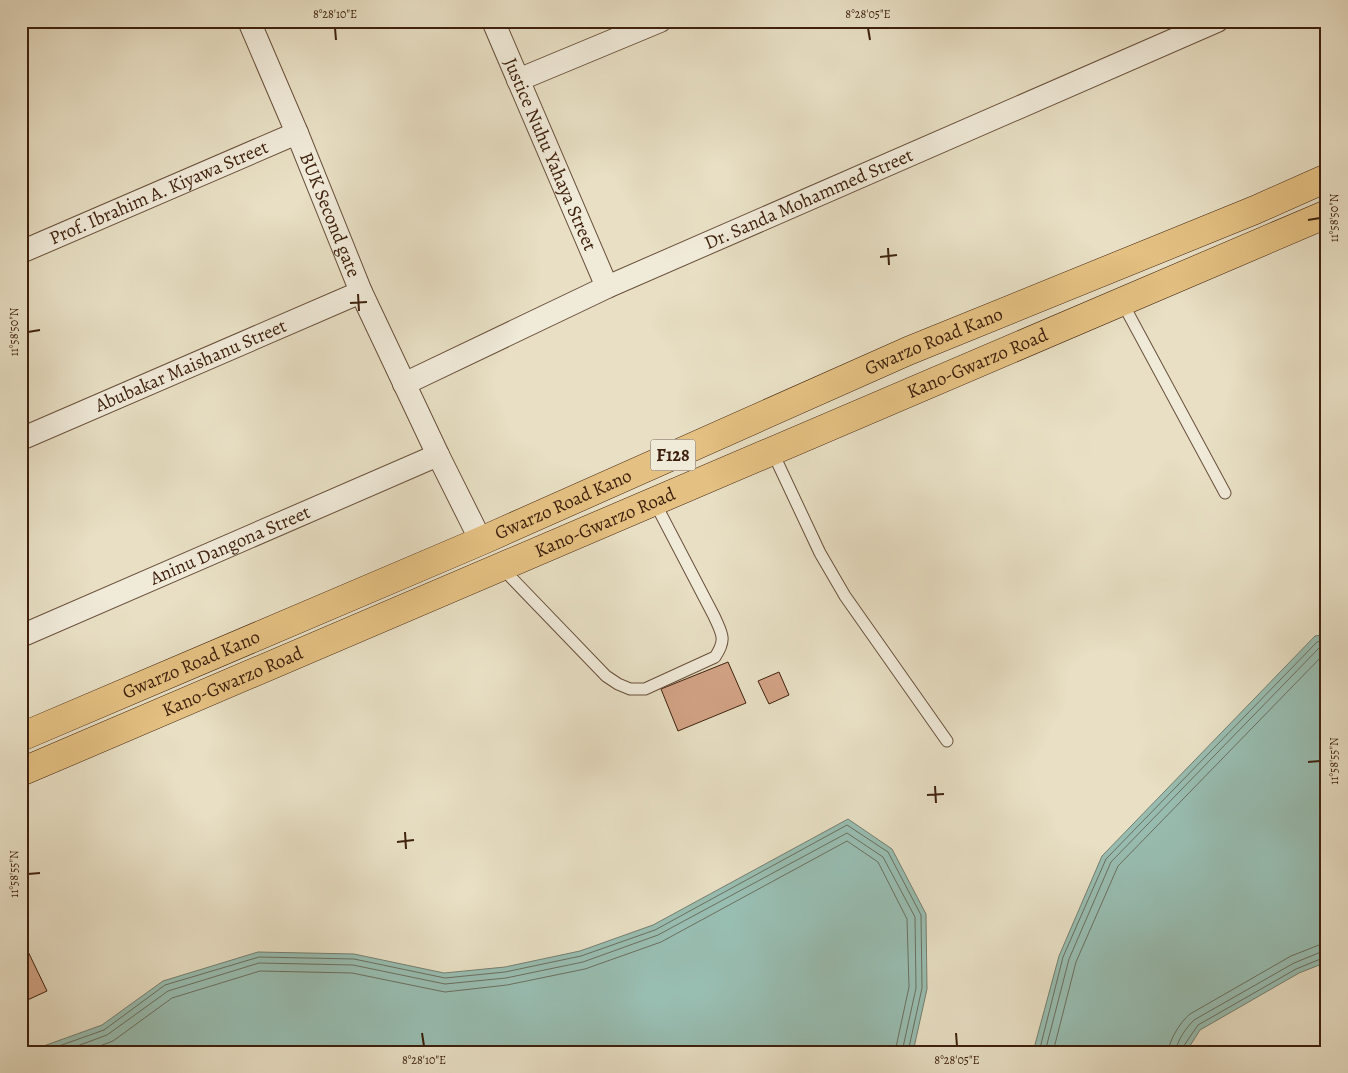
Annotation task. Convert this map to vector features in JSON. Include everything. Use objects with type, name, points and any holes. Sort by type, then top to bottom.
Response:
[{"type":"main road","name":"Gwarzo Road Kano","points":[[21,737],[481,541],[908,351],[1255,210],[1327,178]]},
{"type":"main road","name":"Kano-Gwarzo Road","points":[[21,772],[1327,214]]},
{"type":"street","name":"BUK Second gate","points":[[249,21],[297,133],[360,292],[438,456],[481,541]]},
{"type":"street","name":"Justice Nuhu Yahaya Street","points":[[493,21],[607,287]]},
{"type":"street","points":[[518,80],[660,21]]},
{"type":"street","name":"Dr. Sanda Mohammed Street","points":[[404,384],[607,287],[1216,21]]},
{"type":"street","name":"Prof. Ibrahim A. Kiyawa Street","points":[[21,252],[297,133]]},
{"type":"street","name":"Abubakar Maishanu Street","points":[[21,439],[360,292]]},
{"type":"street","name":"Aninu Dangona Street","points":[[21,636],[438,456]]},
{"type":"lane","points":[[1122,302],[1225,493]]},
{"type":"lane","points":[[772,451],[820,553],[845,596],[947,741]]},
{"type":"lane","points":[[501,567],[606,676],[630,689],[645,689],[715,657],[722,647],[722,636],[654,501]]},
{"type":"water","points":[[1327,634],[1327,962],[1299,973],[1200,1030],[1186,1052],[1033,1052],[1059,956],[1102,856],[1315,636]]},
{"type":"water","points":[[848,819],[892,849],[926,914],[927,989],[913,1052],[27,1052],[102,1025],[163,981],[258,952],[354,954],[444,973],[505,967],[580,951],[653,925]]},
{"type":"building","points":[[728,662],[746,703],[678,731],[661,689]]},
{"type":"building","points":[[779,672],[789,695],[769,704],[758,681]]},
{"type":"building","points":[[21,937],[47,991],[21,1003]]}]
